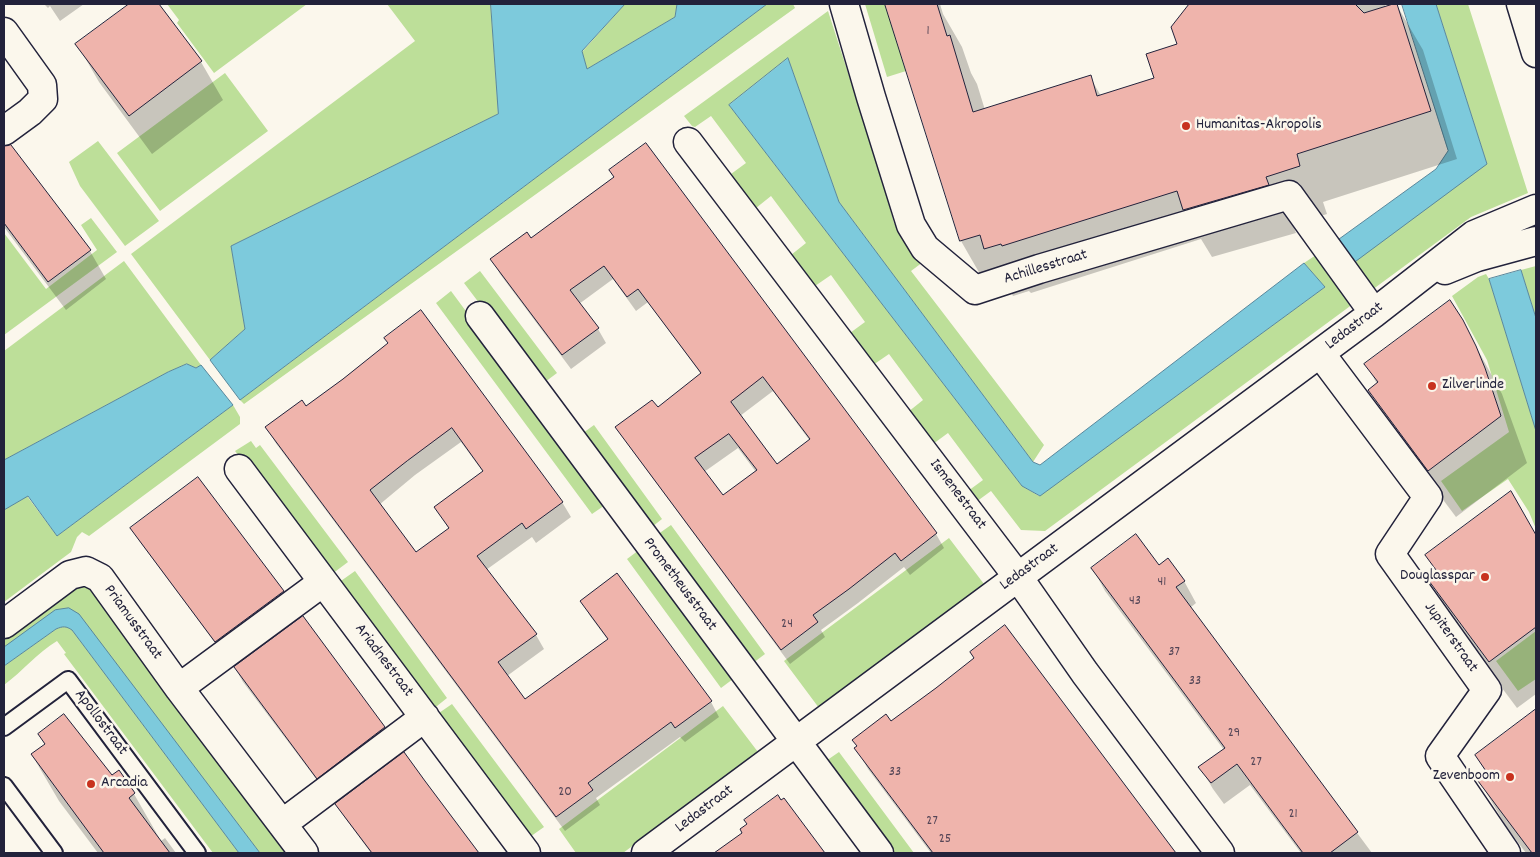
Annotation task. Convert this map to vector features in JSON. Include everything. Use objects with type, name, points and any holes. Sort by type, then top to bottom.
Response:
[{"type":"street","name":"Achillesstraat","points":[[844,4],[911,225],[924,248],[975,290],[1038,269],[1289,195],[1374,313]]},
{"type":"street","points":[[1521,4],[1536,53]]},
{"type":"street","points":[[4,32],[42,85],[42,99],[30,112],[4,131]]},
{"type":"street","name":"Ismenestraat","points":[[688,142],[1018,577],[1085,673],[1220,853]]},
{"type":"street","name":"Ledastraat","points":[[646,853],[1374,313],[1474,235],[1536,209]]},
{"type":"street","name":"Ledastraat","points":[[1413,283],[1477,257],[1536,241]]},
{"type":"street","name":"Prometheusstraat","points":[[480,316],[879,853]]},
{"type":"street","name":"Jupiterstraat","points":[[1320,353],[1428,497],[1390,554],[1487,690],[1440,756],[1506,853]]},
{"type":"street","name":"Ariadnestraat","points":[[239,469],[526,853]]},
{"type":"street","name":"Priamusstraat","points":[[4,624],[70,575],[86,570],[100,578],[304,853]]},
{"type":"street","points":[[180,688],[323,582]]},
{"type":"street","points":[[282,824],[425,717]]},
{"type":"lane","name":"Apollostraat","points":[[4,727],[68,680],[197,853]]},
{"type":"lane","points":[[4,786],[54,853]]},
{"type":"green space","points":[[167,4],[307,4],[214,73],[177,23],[179,20]]},
{"type":"green space","points":[[387,4],[491,4],[498,114],[231,246],[245,329],[210,360],[131,254],[415,41]]},
{"type":"green space","points":[[625,4],[677,4],[675,17],[587,69],[582,52]]},
{"type":"green space","points":[[767,4],[793,4],[795,8],[244,404],[240,400]]},
{"type":"green space","points":[[865,4],[885,4],[906,71],[887,77]]},
{"type":"green space","points":[[1436,4],[1468,4],[1528,193],[1471,217],[1045,531],[1021,530],[991,491],[976,502],[968,491],[983,480],[948,433],[933,444],[908,412],[923,400],[889,354],[873,365],[850,333],[865,322],[831,275],[815,286],[791,255],[806,243],[771,196],[756,208],[731,174],[746,163],[711,116],[695,127],[684,116],[828,11],[881,175],[894,223],[923,262],[911,271],[1044,445],[1033,462],[839,202],[788,58],[729,105],[1022,486],[1039,496],[1325,287],[1304,263],[1328,247],[1487,164]]},
{"type":"green space","points":[[225,73],[268,131],[160,211],[117,153]]},
{"type":"green space","points":[[98,141],[159,221],[125,246],[80,186],[69,162]]},
{"type":"green space","points":[[91,218],[117,252],[4,335],[4,233],[46,289],[97,250],[81,225]]},
{"type":"green space","points":[[124,261],[201,365],[196,368],[187,364],[168,372],[4,460],[4,351]]},
{"type":"green space","points":[[1536,266],[1536,318],[1521,270]]},
{"type":"green space","points":[[480,271],[557,373],[541,385],[464,283]]},
{"type":"green space","points":[[1486,274],[1536,431],[1536,529],[1529,512],[1508,479],[1462,511],[1441,481],[1509,432],[1487,360],[1452,296],[1478,277]]},
{"type":"green space","points":[[451,291],[608,503],[592,514],[436,303]]},
{"type":"green space","points":[[233,405],[240,417],[240,424],[89,536],[82,532],[77,537],[71,552],[4,602],[4,510],[27,496],[57,536]]},
{"type":"green space","points":[[594,425],[662,519],[648,530],[579,436]]},
{"type":"green space","points":[[251,441],[256,448],[260,445],[348,562],[332,574],[235,451]]},
{"type":"green space","points":[[671,525],[765,654],[749,666],[654,537]]},
{"type":"green space","points":[[949,538],[984,584],[819,708],[784,661]]},
{"type":"green space","points":[[643,547],[737,676],[721,688],[627,559]]},
{"type":"green space","points":[[355,571],[447,698],[432,710],[338,583]]},
{"type":"green space","points":[[86,584],[96,590],[293,853],[260,853],[78,614],[4,647],[4,636],[71,585]]},
{"type":"green space","points":[[62,626],[72,630],[239,853],[213,853],[64,654],[66,653],[57,641],[4,685],[4,666]]},
{"type":"green space","points":[[1536,631],[1536,679],[1518,691],[1496,661]]},
{"type":"green space","points":[[452,704],[544,827],[527,839],[436,715]]},
{"type":"green space","points":[[723,706],[758,752],[623,853],[576,853],[559,829]]},
{"type":"green space","points":[[839,752],[914,853],[890,853],[823,763]]},
{"type":"water","points":[[491,4],[625,4],[582,51],[587,69],[675,17],[677,4],[767,4],[240,400],[210,360],[245,329],[231,246],[498,114]]},
{"type":"water","points":[[1402,4],[1436,4],[1487,164],[1344,270],[1328,247],[1436,169],[1448,151]]},
{"type":"water","points":[[788,58],[839,202],[1033,462],[1040,465],[1304,263],[1325,287],[1040,496],[1022,486],[729,105]]},
{"type":"water","points":[[1521,270],[1536,318],[1536,431],[1489,279]]},
{"type":"water","points":[[187,364],[196,368],[201,365],[233,405],[57,536],[28,496],[4,510],[4,460],[168,372]]},
{"type":"water","points":[[69,608],[79,614],[260,853],[239,853],[72,630],[64,627],[56,629],[4,666],[4,647],[55,610]]},
{"type":"building","points":[[129,4],[159,4],[202,61],[129,116],[75,44]]},
{"type":"building","name":"Humanitas-Akropolis","points":[[885,4],[937,4],[947,36],[950,35],[973,112],[1091,75],[1097,96],[1154,78],[1146,54],[1177,44],[1171,27],[1189,4],[1355,4],[1364,13],[1397,4],[1431,111],[1297,154],[1300,166],[1266,177],[1269,185],[1183,210],[1177,191],[1002,246],[1001,244],[984,249],[980,235],[960,241]]},
{"type":"building","points":[[646,143],[937,533],[901,561],[895,553],[813,615],[818,622],[781,650],[615,427],[652,400],[658,407],[701,373],[638,289],[627,297],[604,266],[570,290],[599,328],[562,355],[490,259],[527,232],[531,238],[614,177],[609,170]],"holes":[[[763,377],[810,439],[777,464],[731,402]],[[729,434],[757,470],[723,495],[695,458]]]},
{"type":"building","points":[[11,145],[91,250],[48,282],[4,223],[4,146]]},
{"type":"building","name":"Zilverlinde","points":[[1450,300],[1476,346],[1501,416],[1428,471],[1368,390],[1378,382],[1364,364]]},
{"type":"building","points":[[421,310],[563,502],[526,529],[522,523],[477,556],[537,634],[498,662],[525,699],[608,639],[580,601],[617,573],[712,701],[675,728],[671,722],[588,783],[593,790],[556,817],[265,427],[302,400],[306,406],[343,379],[388,343],[384,338]],"holes":[[[452,428],[483,471],[434,507],[449,528],[416,552],[370,490]]]},
{"type":"building","points":[[198,477],[284,591],[215,642],[130,528]]},
{"type":"building","name":"Douglasspar","points":[[1511,491],[1536,535],[1536,627],[1489,662],[1429,581],[1439,574],[1425,555]]},
{"type":"building","points":[[1136,534],[1159,565],[1168,558],[1185,581],[1176,587],[1358,832],[1330,853],[1303,853],[1237,764],[1211,783],[1198,767],[1225,748],[1091,568]]},
{"type":"building","points":[[303,616],[385,727],[317,779],[234,667]]},
{"type":"building","points":[[1005,625],[1176,853],[933,853],[854,748],[857,746],[852,740],[886,714],[891,721],[936,688],[974,658],[970,652]]},
{"type":"building","name":"Zevenboom","points":[[1536,709],[1536,853],[1532,853],[1478,781],[1488,774],[1475,755]]},
{"type":"building","name":"Arcadia","points":[[64,714],[112,775],[119,770],[135,793],[129,798],[170,853],[104,853],[31,754],[45,744],[38,734]]},
{"type":"building","points":[[404,752],[479,853],[372,853],[335,804]]},
{"type":"building","points":[[778,795],[781,800],[784,798],[825,853],[714,853],[742,833],[740,829],[747,824],[744,820]]},
{"type":"place","name":"Humanitas-Akropolis","points":[[1186,126]]},
{"type":"place","name":"Zilverlinde","points":[[1432,386]]},
{"type":"place","name":"Douglasspar","points":[[1485,577]]},
{"type":"place","name":"Zevenboom","points":[[1510,777]]},
{"type":"place","name":"Arcadia","points":[[91,784]]}]
